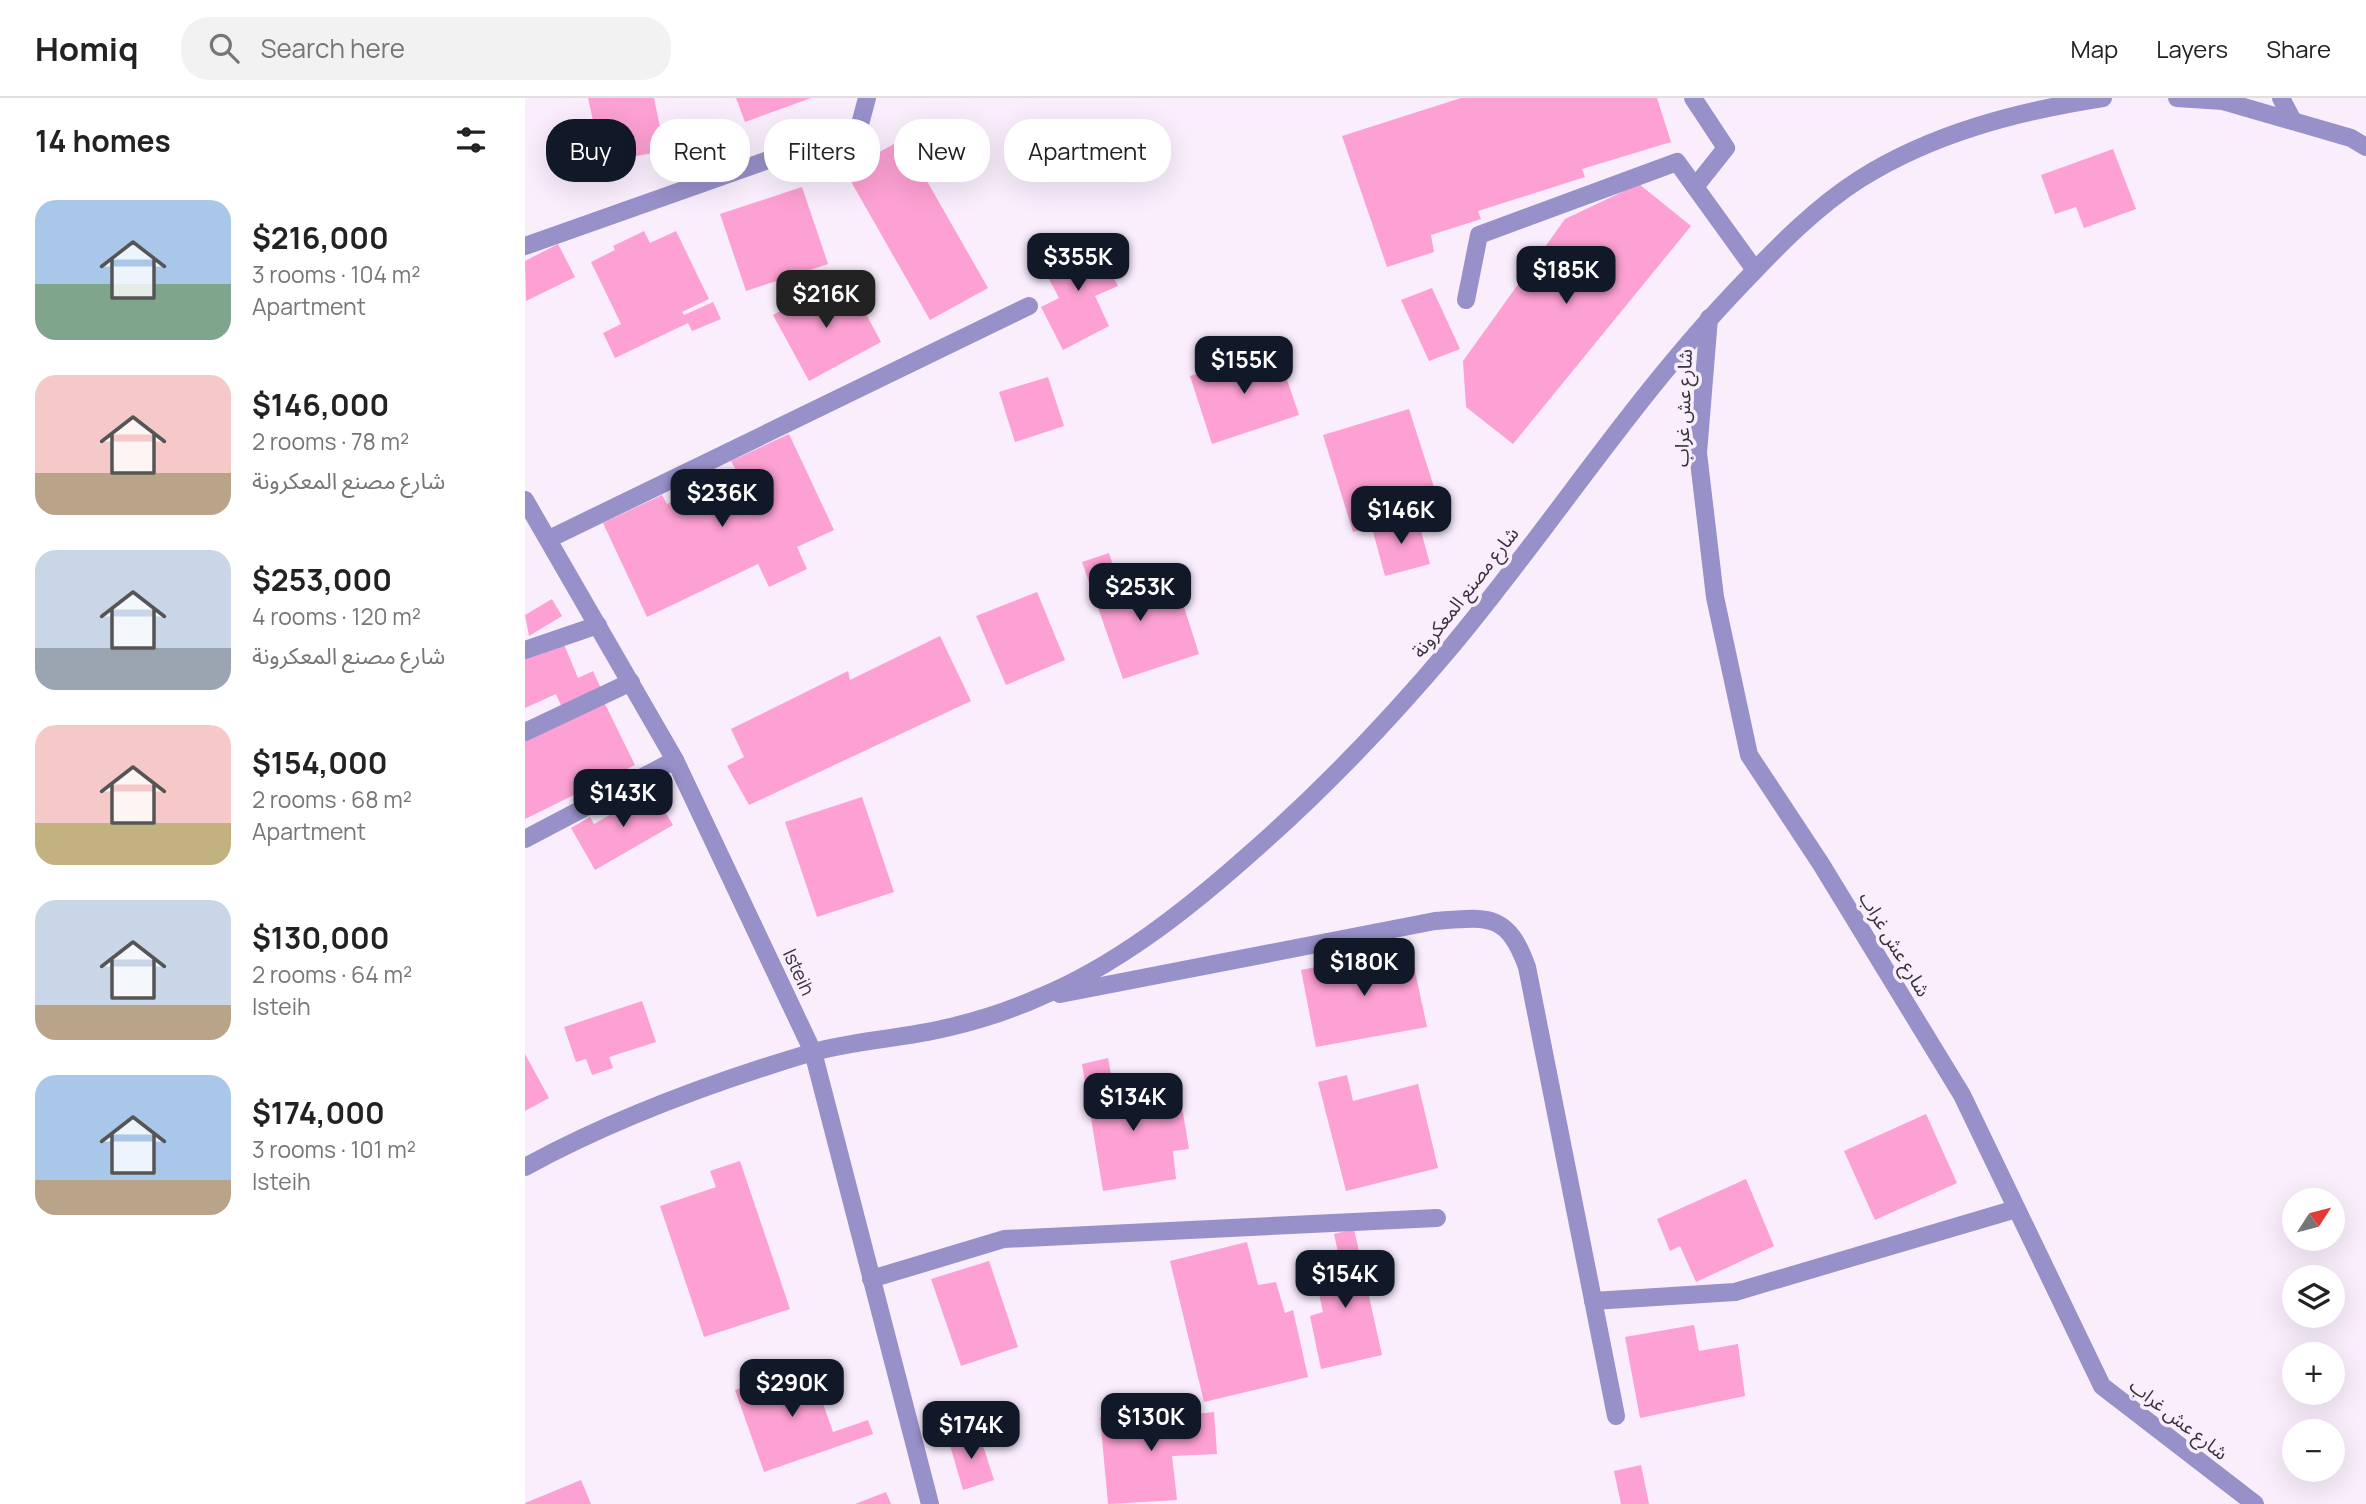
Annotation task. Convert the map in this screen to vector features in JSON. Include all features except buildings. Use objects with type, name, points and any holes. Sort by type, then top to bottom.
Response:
[{"type":"street","points":[[525,246],[859,128],[867,98]]},
{"type":"street","points":[[1693,98],[1726,148],[1695,187]]},
{"type":"street","name":"شارع مصنع المعكرونة","points":[[525,1167],[669,1102],[813,1052],[948,1028],[1040,998],[1122,954],[1242,861],[1350,760],[1452,646],[1611,436],[1709,318],[1782,241],[1859,180],[1921,147],[1979,125],[2058,105],[2103,98]]},
{"type":"street","points":[[2177,98],[2223,101],[2351,138],[2366,147]]},
{"type":"street","points":[[2281,98],[2293,121]]},
{"type":"street","points":[[1466,300],[1479,235],[1677,162],[1755,270]]},
{"type":"street","points":[[549,538],[1029,306]]},
{"type":"street","name":"شارع عش غراب","points":[[1709,318],[1698,453],[1715,597],[1749,755],[1821,864],[1962,1095],[2102,1386],[2255,1504]]},
{"type":"street","name":"Isteih","points":[[526,503],[549,538],[675,760],[813,1052],[930,1504]]},
{"type":"street","points":[[525,650],[598,625]]},
{"type":"street","points":[[525,732],[631,682]]},
{"type":"street","points":[[525,839],[675,760]]},
{"type":"street","points":[[1040,998],[1435,920],[1471,918],[1506,928],[1517,941],[1527,967],[1616,1416]]},
{"type":"street","points":[[1593,1301],[1735,1292],[2017,1209]]},
{"type":"street","points":[[871,1279],[1005,1239],[1437,1218]]}]
